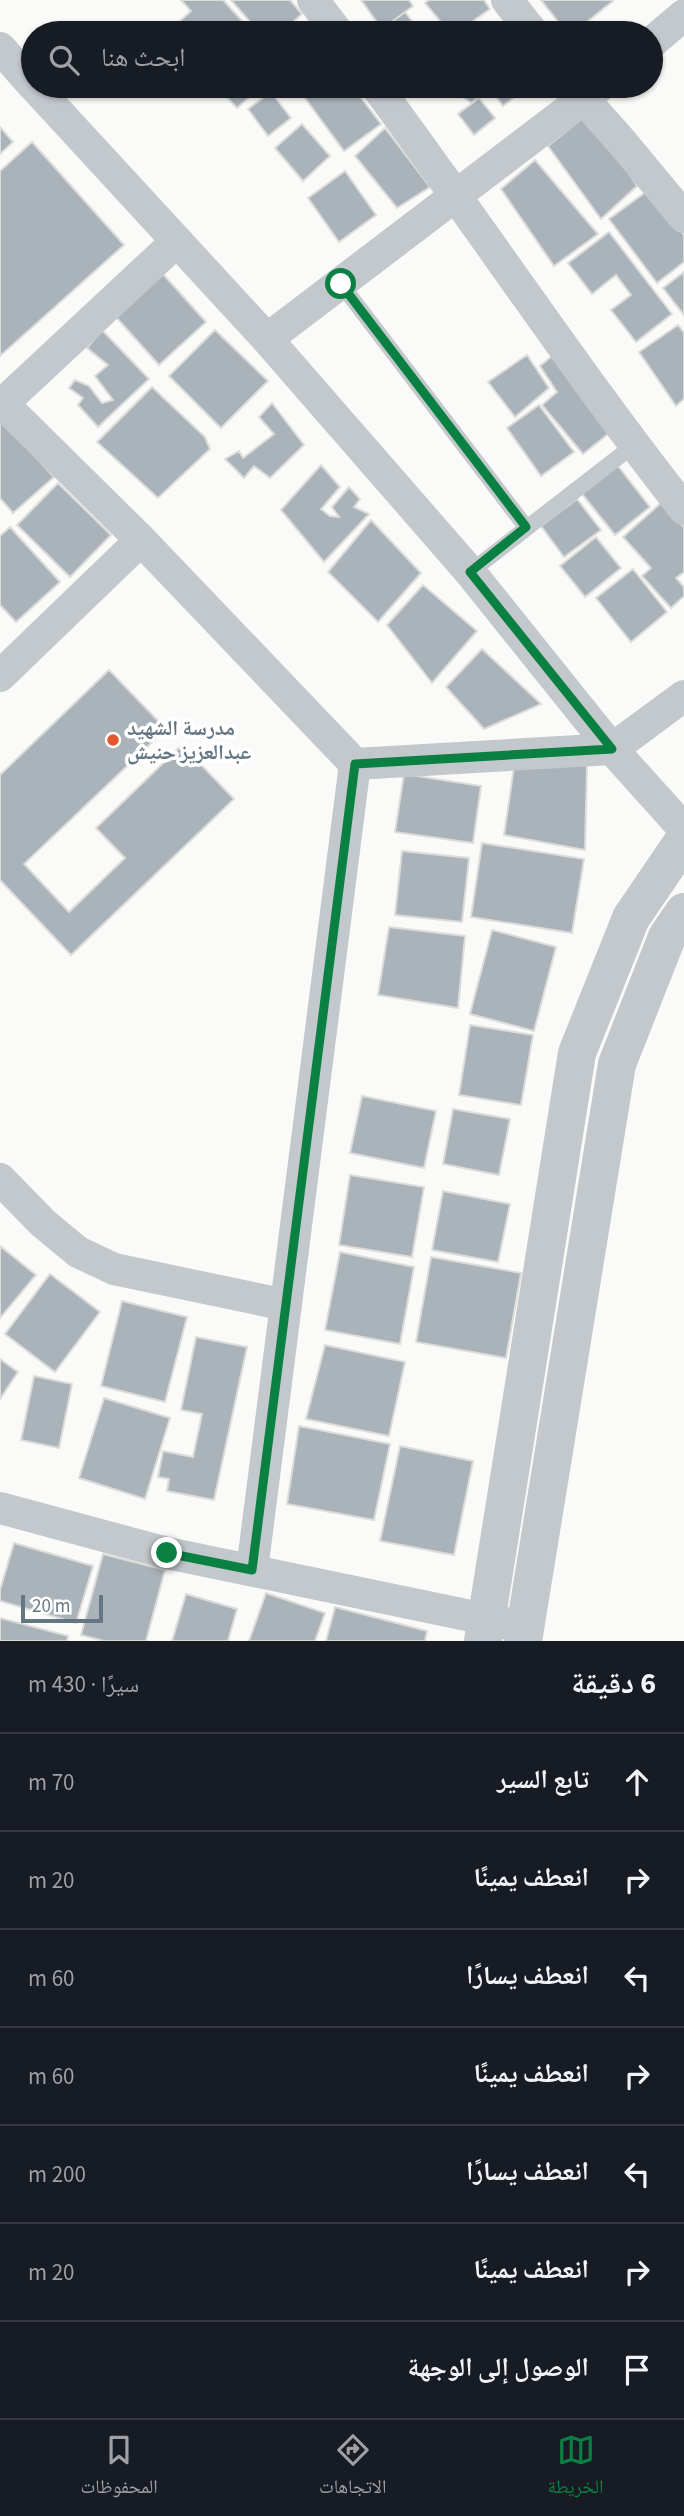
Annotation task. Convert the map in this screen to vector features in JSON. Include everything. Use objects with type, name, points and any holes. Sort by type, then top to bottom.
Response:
[{"type":"street","points":[[313,0],[329,21]]},
{"type":"street","points":[[507,0],[524,21]]},
{"type":"street","points":[[663,33],[684,15]]},
{"type":"street","points":[[0,48],[21,71]]},
{"type":"street","points":[[46,98],[267,339],[470,572],[612,749],[684,829]]},
{"type":"street","points":[[385,98],[634,445],[684,509]]},
{"type":"street","points":[[267,339],[457,195],[575,98]]},
{"type":"street","points":[[591,98],[621,141],[684,218]]},
{"type":"street","points":[[176,242],[1,405],[141,540],[355,764],[612,749],[684,696]]},
{"type":"street","points":[[0,676],[141,540]]},
{"type":"street","points":[[252,1570],[355,764]]},
{"type":"street","points":[[485,1630],[577,1053],[631,918],[684,840]]},
{"type":"street","points":[[0,1508],[167,1553],[252,1570],[485,1630],[524,1634],[617,1064],[667,937],[684,912]]},
{"type":"street","points":[[0,1179],[43,1223],[78,1252],[114,1269],[286,1305]]},
{"type":"lane","points":[[341,284],[526,527]]},
{"type":"lane","points":[[470,572],[634,445]]},
{"type":"building","points":[[181,0],[223,0],[242,21],[180,21],[191,11]]},
{"type":"building","points":[[231,0],[290,0],[302,14],[294,21],[249,21]]},
{"type":"building","points":[[361,0],[409,0],[413,6],[393,21],[376,21]]},
{"type":"building","points":[[429,0],[484,0],[490,9],[473,21],[440,21],[425,3]]},
{"type":"building","points":[[541,0],[613,1],[588,21],[558,21]]},
{"type":"building","points":[[405,12],[412,21],[393,21]]},
{"type":"building","points":[[227,98],[248,98],[237,108]]},
{"type":"building","points":[[263,98],[276,98],[291,118],[268,136],[248,109]]},
{"type":"building","points":[[305,98],[361,98],[381,124],[344,151]]},
{"type":"building","points":[[464,98],[477,98],[472,103]]},
{"type":"building","points":[[479,98],[495,118],[474,135],[458,114]]},
{"type":"building","points":[[497,98],[513,98],[503,106]]},
{"type":"building","points":[[590,112],[637,186],[601,219],[548,146]]},
{"type":"building","points":[[302,124],[330,156],[303,181],[275,148]]},
{"type":"building","points":[[0,127],[13,142],[0,154]]},
{"type":"building","points":[[385,128],[430,187],[397,208],[355,156]]},
{"type":"building","points":[[32,142],[124,245],[0,356],[0,171]]},
{"type":"building","points":[[535,160],[598,234],[554,266],[501,189]]},
{"type":"building","points":[[345,171],[376,215],[339,242],[308,198]]},
{"type":"building","points":[[650,189],[684,235],[684,262],[657,283],[609,219]]},
{"type":"building","points":[[609,232],[672,314],[636,342],[611,310],[631,295],[616,275],[592,294],[568,263]]},
{"type":"building","points":[[684,272],[684,315],[663,288]]},
{"type":"building","points":[[162,273],[206,322],[159,365],[115,316]]},
{"type":"building","points":[[678,325],[684,333],[684,399],[676,406],[639,352]]},
{"type":"building","points":[[102,330],[149,379],[98,427],[78,405],[83,398],[69,388],[75,380],[89,386],[102,403],[113,400],[95,376],[108,365],[87,348]]},
{"type":"building","points":[[215,330],[268,381],[221,428],[169,376]]},
{"type":"building","points":[[557,352],[618,426],[583,454],[542,405],[557,392],[540,366]]},
{"type":"building","points":[[527,355],[549,388],[515,417],[488,382]]},
{"type":"building","points":[[152,387],[205,437],[210,449],[158,498],[97,442]]},
{"type":"building","points":[[272,403],[304,445],[270,478],[254,466],[244,478],[225,459],[239,451],[243,458],[274,434],[259,417]]},
{"type":"building","points":[[539,405],[574,452],[541,476],[507,428]]},
{"type":"building","points":[[0,418],[54,477],[13,513],[0,498]]},
{"type":"building","points":[[321,465],[340,487],[321,509],[330,516],[339,517],[332,507],[349,487],[360,499],[354,507],[369,514],[324,562],[281,510]]},
{"type":"building","points":[[618,466],[650,507],[615,535],[582,494]]},
{"type":"building","points":[[58,483],[111,535],[70,577],[17,525]]},
{"type":"building","points":[[577,499],[601,530],[564,557],[541,526]]},
{"type":"building","points":[[662,502],[684,527],[684,572],[676,578],[684,587],[684,596],[671,608],[642,576],[651,568],[623,537]]},
{"type":"building","points":[[371,520],[421,573],[378,622],[328,572]]},
{"type":"building","points":[[10,527],[60,582],[16,622],[0,605],[0,536]]},
{"type":"building","points":[[596,537],[621,568],[585,597],[560,566]]},
{"type":"building","points":[[633,569],[667,612],[631,642],[596,598]]},
{"type":"building","points":[[423,585],[477,631],[432,683],[387,625]]},
{"type":"building","points":[[482,649],[541,704],[484,729],[446,687]]},
{"type":"building","points":[[109,670],[166,729],[24,864],[69,912],[125,858],[96,828],[182,745],[234,799],[71,955],[0,880],[0,775]]},
{"type":"building","points":[[587,764],[585,850],[504,835],[514,767]]},
{"type":"building","points":[[404,774],[481,786],[473,843],[395,832]]},
{"type":"building","points":[[482,843],[584,859],[572,933],[471,917]]},
{"type":"building","points":[[402,851],[469,858],[462,922],[395,915]]},
{"type":"building","points":[[389,927],[465,936],[458,1008],[378,995]]},
{"type":"building","points":[[492,930],[556,947],[534,1031],[470,1014]]},
{"type":"building","points":[[470,1025],[533,1035],[521,1105],[459,1095]]},
{"type":"building","points":[[362,1096],[436,1111],[424,1168],[350,1153]]},
{"type":"building","points":[[453,1109],[510,1119],[499,1175],[443,1164]]},
{"type":"building","points":[[350,1175],[424,1187],[412,1257],[339,1245]]},
{"type":"building","points":[[443,1191],[510,1204],[498,1262],[432,1250]]},
{"type":"building","points":[[0,1246],[36,1275],[0,1318]]},
{"type":"building","points":[[340,1252],[414,1267],[400,1344],[325,1330]]},
{"type":"building","points":[[431,1257],[521,1273],[506,1358],[416,1342]]},
{"type":"building","points":[[50,1274],[100,1312],[55,1372],[5,1334]]},
{"type":"building","points":[[122,1301],[187,1317],[165,1402],[101,1386]]},
{"type":"building","points":[[196,1337],[247,1347],[214,1500],[167,1491],[169,1479],[158,1477],[163,1451],[193,1457],[202,1414],[181,1410]]},
{"type":"building","points":[[325,1345],[405,1362],[389,1436],[306,1419]]},
{"type":"building","points":[[0,1359],[18,1372],[0,1399]]},
{"type":"building","points":[[34,1376],[72,1384],[59,1448],[21,1440]]},
{"type":"building","points":[[104,1398],[170,1418],[145,1499],[79,1478]]},
{"type":"building","points":[[299,1426],[390,1444],[374,1520],[287,1504]]},
{"type":"building","points":[[400,1446],[473,1461],[454,1555],[380,1541]]},
{"type":"building","points":[[14,1543],[93,1566],[76,1623],[0,1601],[0,1590]]},
{"type":"building","points":[[103,1554],[165,1570],[146,1641],[104,1641],[81,1635]]},
{"type":"building","points":[[266,1593],[325,1613],[315,1641],[249,1641]]},
{"type":"building","points":[[186,1594],[237,1609],[228,1641],[172,1641]]},
{"type":"building","points":[[335,1607],[427,1631],[425,1641],[326,1641]]},
{"type":"building","points":[[0,1618],[68,1636],[67,1641],[0,1641]]},
{"type":"place","name":"مدرسة الشهيد عبدالعزيز حنيش","points":[[113,740]]},
{"type":"route","points":[[167,1553],[252,1570],[355,764],[612,749],[470,572],[526,527],[341,284]]}]
